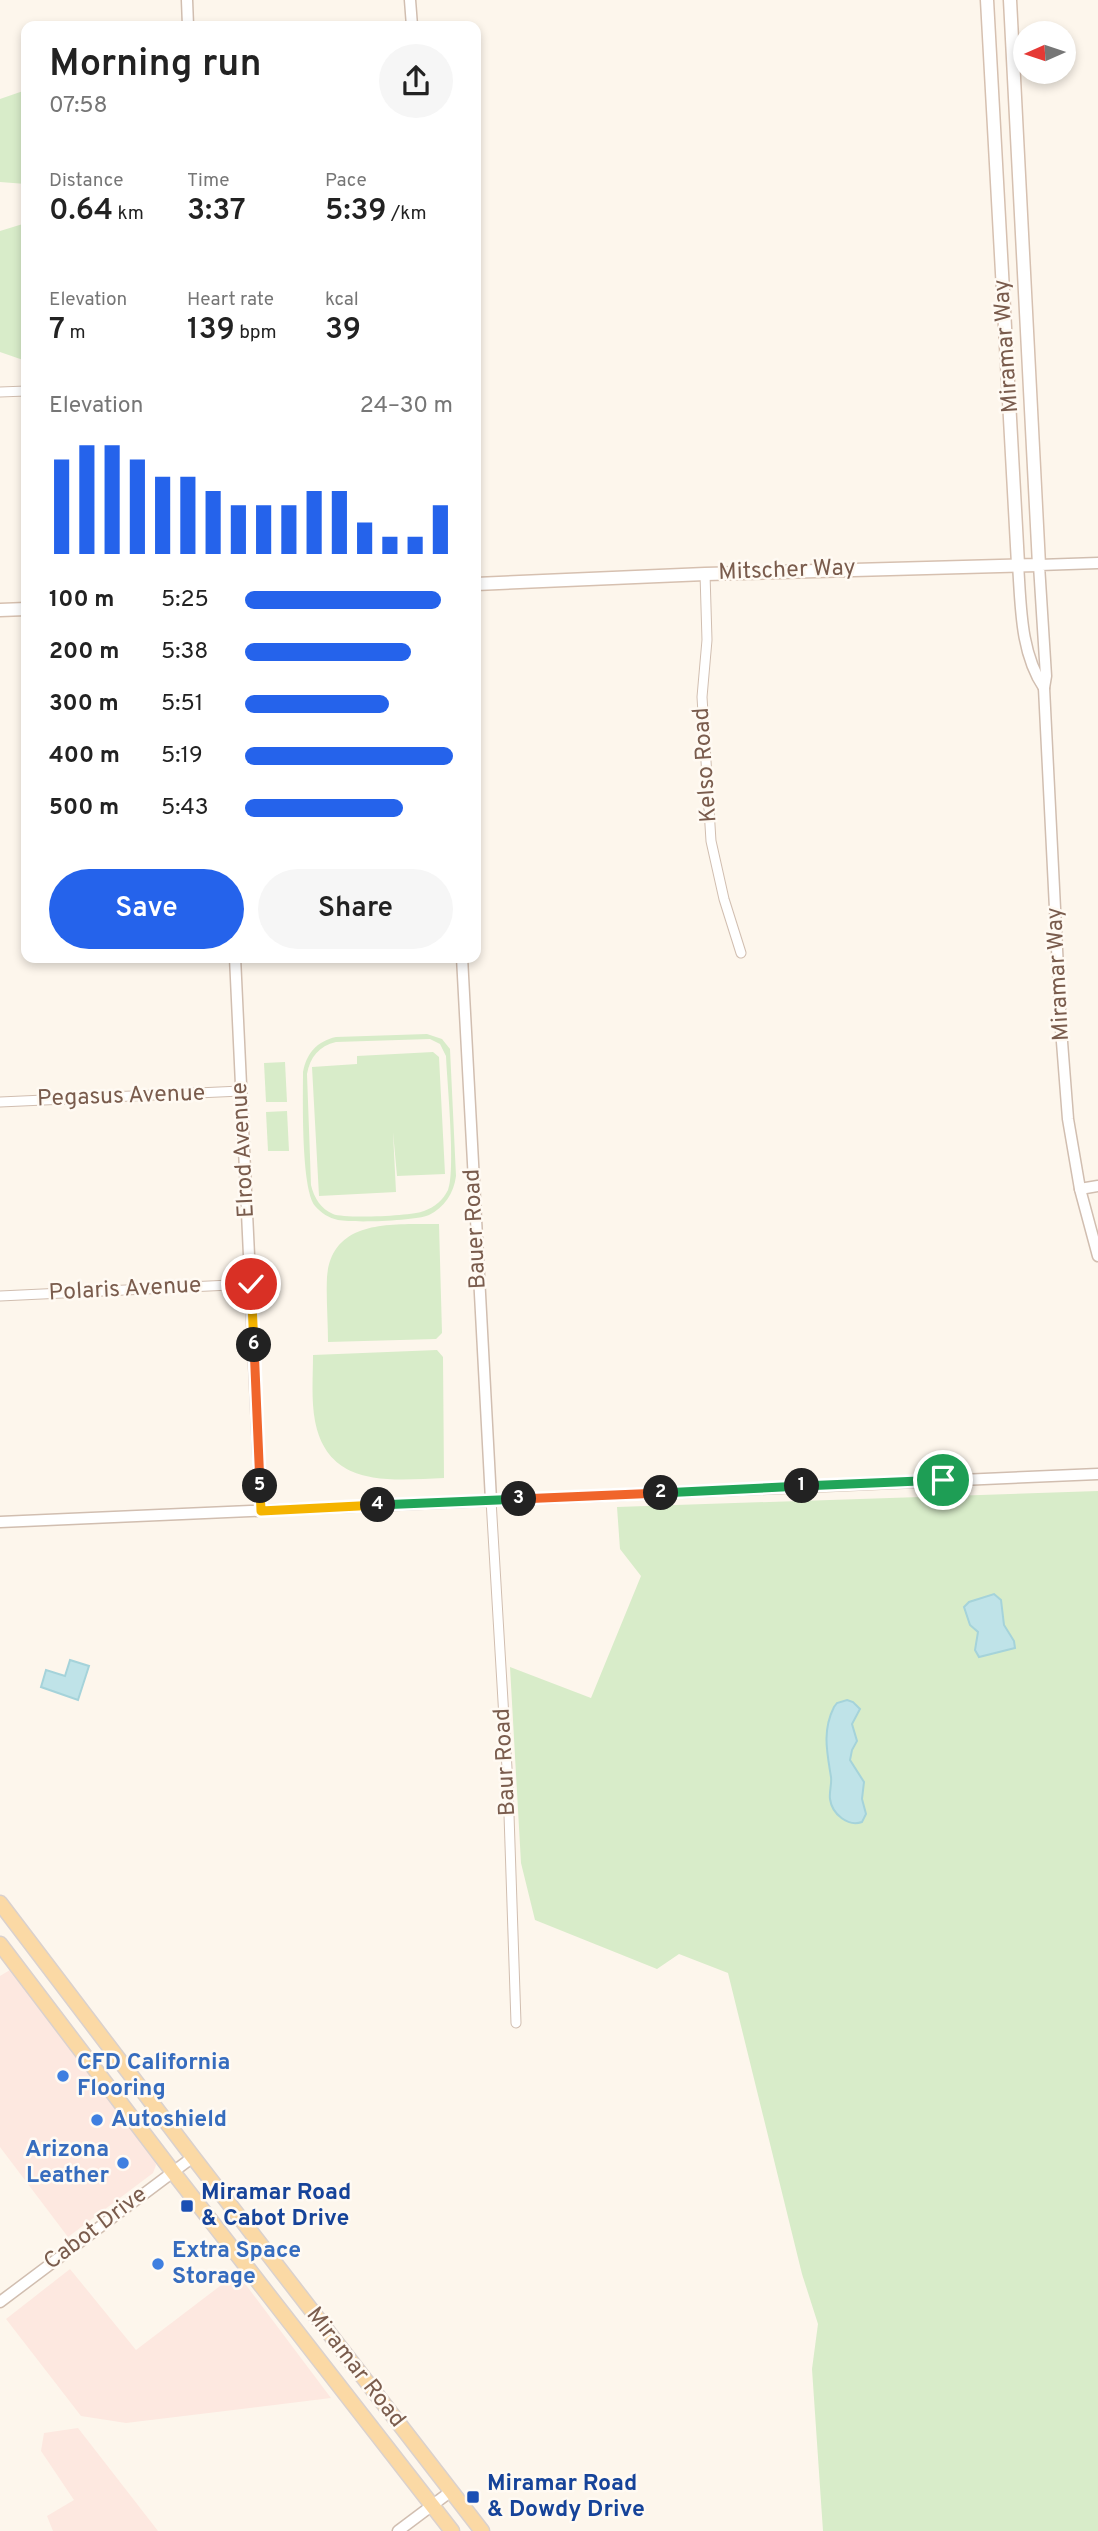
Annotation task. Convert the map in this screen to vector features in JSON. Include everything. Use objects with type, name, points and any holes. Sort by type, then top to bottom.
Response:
[{"type":"main road","name":"Miramar Way","points":[[987,0],[1018,564]]},
{"type":"main road","name":"Miramar Way","points":[[1010,0],[1039,565]]},
{"type":"main road","name":"Mitscher Way","points":[[481,584],[705,574],[1039,565]]},
{"type":"main road","points":[[0,610],[21,609]]},
{"type":"main road","name":"Miramar Road","points":[[0,1903],[482,2531]]},
{"type":"main road","name":"Miramar Road","points":[[0,1944],[452,2531]]},
{"type":"street","points":[[187,0],[188,21]]},
{"type":"street","points":[[410,0],[411,21]]},
{"type":"street","points":[[0,393],[21,391]]},
{"type":"street","name":"Mitscher Way","points":[[1039,565],[1098,563]]},
{"type":"street","name":"Miramar Way","points":[[1018,564],[1022,629],[1037,678],[1044,688]]},
{"type":"street","name":"Miramar Way","points":[[1039,565],[1061,1029],[1068,1119],[1080,1189],[1098,1256]]},
{"type":"street","name":"Kelso Road","points":[[705,574],[707,640],[702,697],[711,841],[724,899],[741,953]]},
{"type":"street","name":"Elrod Avenue","points":[[235,963],[261,1511]]},
{"type":"street","name":"Bauer Road","points":[[462,963],[491,1500]]},
{"type":"street","name":"Pegasus Avenue","points":[[0,1102],[241,1091]]},
{"type":"street","points":[[1080,1189],[1098,1186]]},
{"type":"street","name":"Polaris Avenue","points":[[0,1296],[251,1284]]},
{"type":"street","points":[[0,1522],[1098,1474]]},
{"type":"street","name":"Baur Road","points":[[491,1500],[508,1785],[516,2023]]},
{"type":"street","name":"Cabot Drive","points":[[0,2302],[193,2157]]},
{"type":"street","points":[[398,2531],[450,2492]]},
{"type":"shaded area","points":[[10,1970],[153,2156],[156,2165],[153,2173],[68,2237],[0,2147],[0,1976]]},
{"type":"shaded area","points":[[70,2269],[136,2350],[237,2273],[331,2398],[126,2423],[81,2416],[6,2319]]},
{"type":"shaded area","points":[[78,2428],[158,2531],[53,2531],[47,2516],[74,2500],[41,2451],[44,2433]]},
{"type":"green space","points":[[21,92],[21,184],[0,182],[0,99]]},
{"type":"green space","points":[[21,225],[21,359],[0,352],[0,231]]},
{"type":"green space","points":[[427,1034],[442,1039],[450,1049],[456,1176],[447,1199],[429,1215],[398,1220],[346,1221],[328,1217],[315,1206],[310,1196],[305,1163],[303,1072],[314,1049],[336,1037]],"holes":[[[430,1039],[440,1044],[446,1056],[450,1126],[451,1165],[446,1194],[435,1205],[417,1213],[364,1217],[340,1216],[329,1212],[319,1202],[311,1185],[307,1074],[313,1057],[320,1049],[336,1042]]]},
{"type":"green space","points":[[433,1052],[439,1057],[445,1174],[397,1176],[393,1132],[396,1192],[319,1196],[312,1067],[357,1064],[357,1056]]},
{"type":"green space","points":[[285,1062],[287,1102],[266,1102],[264,1063]]},
{"type":"green space","points":[[287,1111],[289,1151],[268,1151],[266,1112]]},
{"type":"green space","points":[[439,1224],[442,1333],[436,1339],[328,1342],[327,1277],[331,1258],[341,1244],[353,1234],[369,1228]]},
{"type":"green space","points":[[437,1350],[443,1357],[444,1478],[404,1480],[365,1476],[333,1459],[322,1443],[315,1421],[313,1355]]},
{"type":"green space","points":[[1098,1491],[1098,2531],[823,2531],[812,2369],[818,2324],[802,2274],[728,1973],[679,1954],[657,1969],[535,1920],[521,1863],[510,1667],[591,1698],[641,1576],[620,1549],[617,1507]]},
{"type":"water","points":[[994,1594],[1001,1600],[1004,1625],[1014,1641],[1015,1648],[979,1657],[975,1650],[978,1632],[970,1625],[964,1607],[969,1602]]},
{"type":"water","points":[[70,1660],[89,1666],[78,1700],[41,1687],[46,1670],[65,1676]]},
{"type":"water","points":[[847,1700],[860,1709],[852,1724],[857,1741],[850,1760],[864,1782],[862,1799],[866,1814],[862,1822],[857,1823],[846,1821],[837,1814],[830,1799],[831,1780],[826,1742],[828,1725],[837,1703]]},
{"type":"place","name":"CFD California Flooring","points":[[63,2076]]},
{"type":"place","name":"Autoshield","points":[[97,2120]]},
{"type":"place","name":"Arizona Leather","points":[[123,2163]]},
{"type":"place","name":"Miramar Road & Cabot Drive","points":[[187,2206]]},
{"type":"place","name":"Extra Space Storage","points":[[158,2264]]},
{"type":"place","name":"Miramar Road & Dowdy Drive","points":[[473,2497]]},
{"type":"route","points":[[251,1284],[261,1511],[943,1480]]}]
